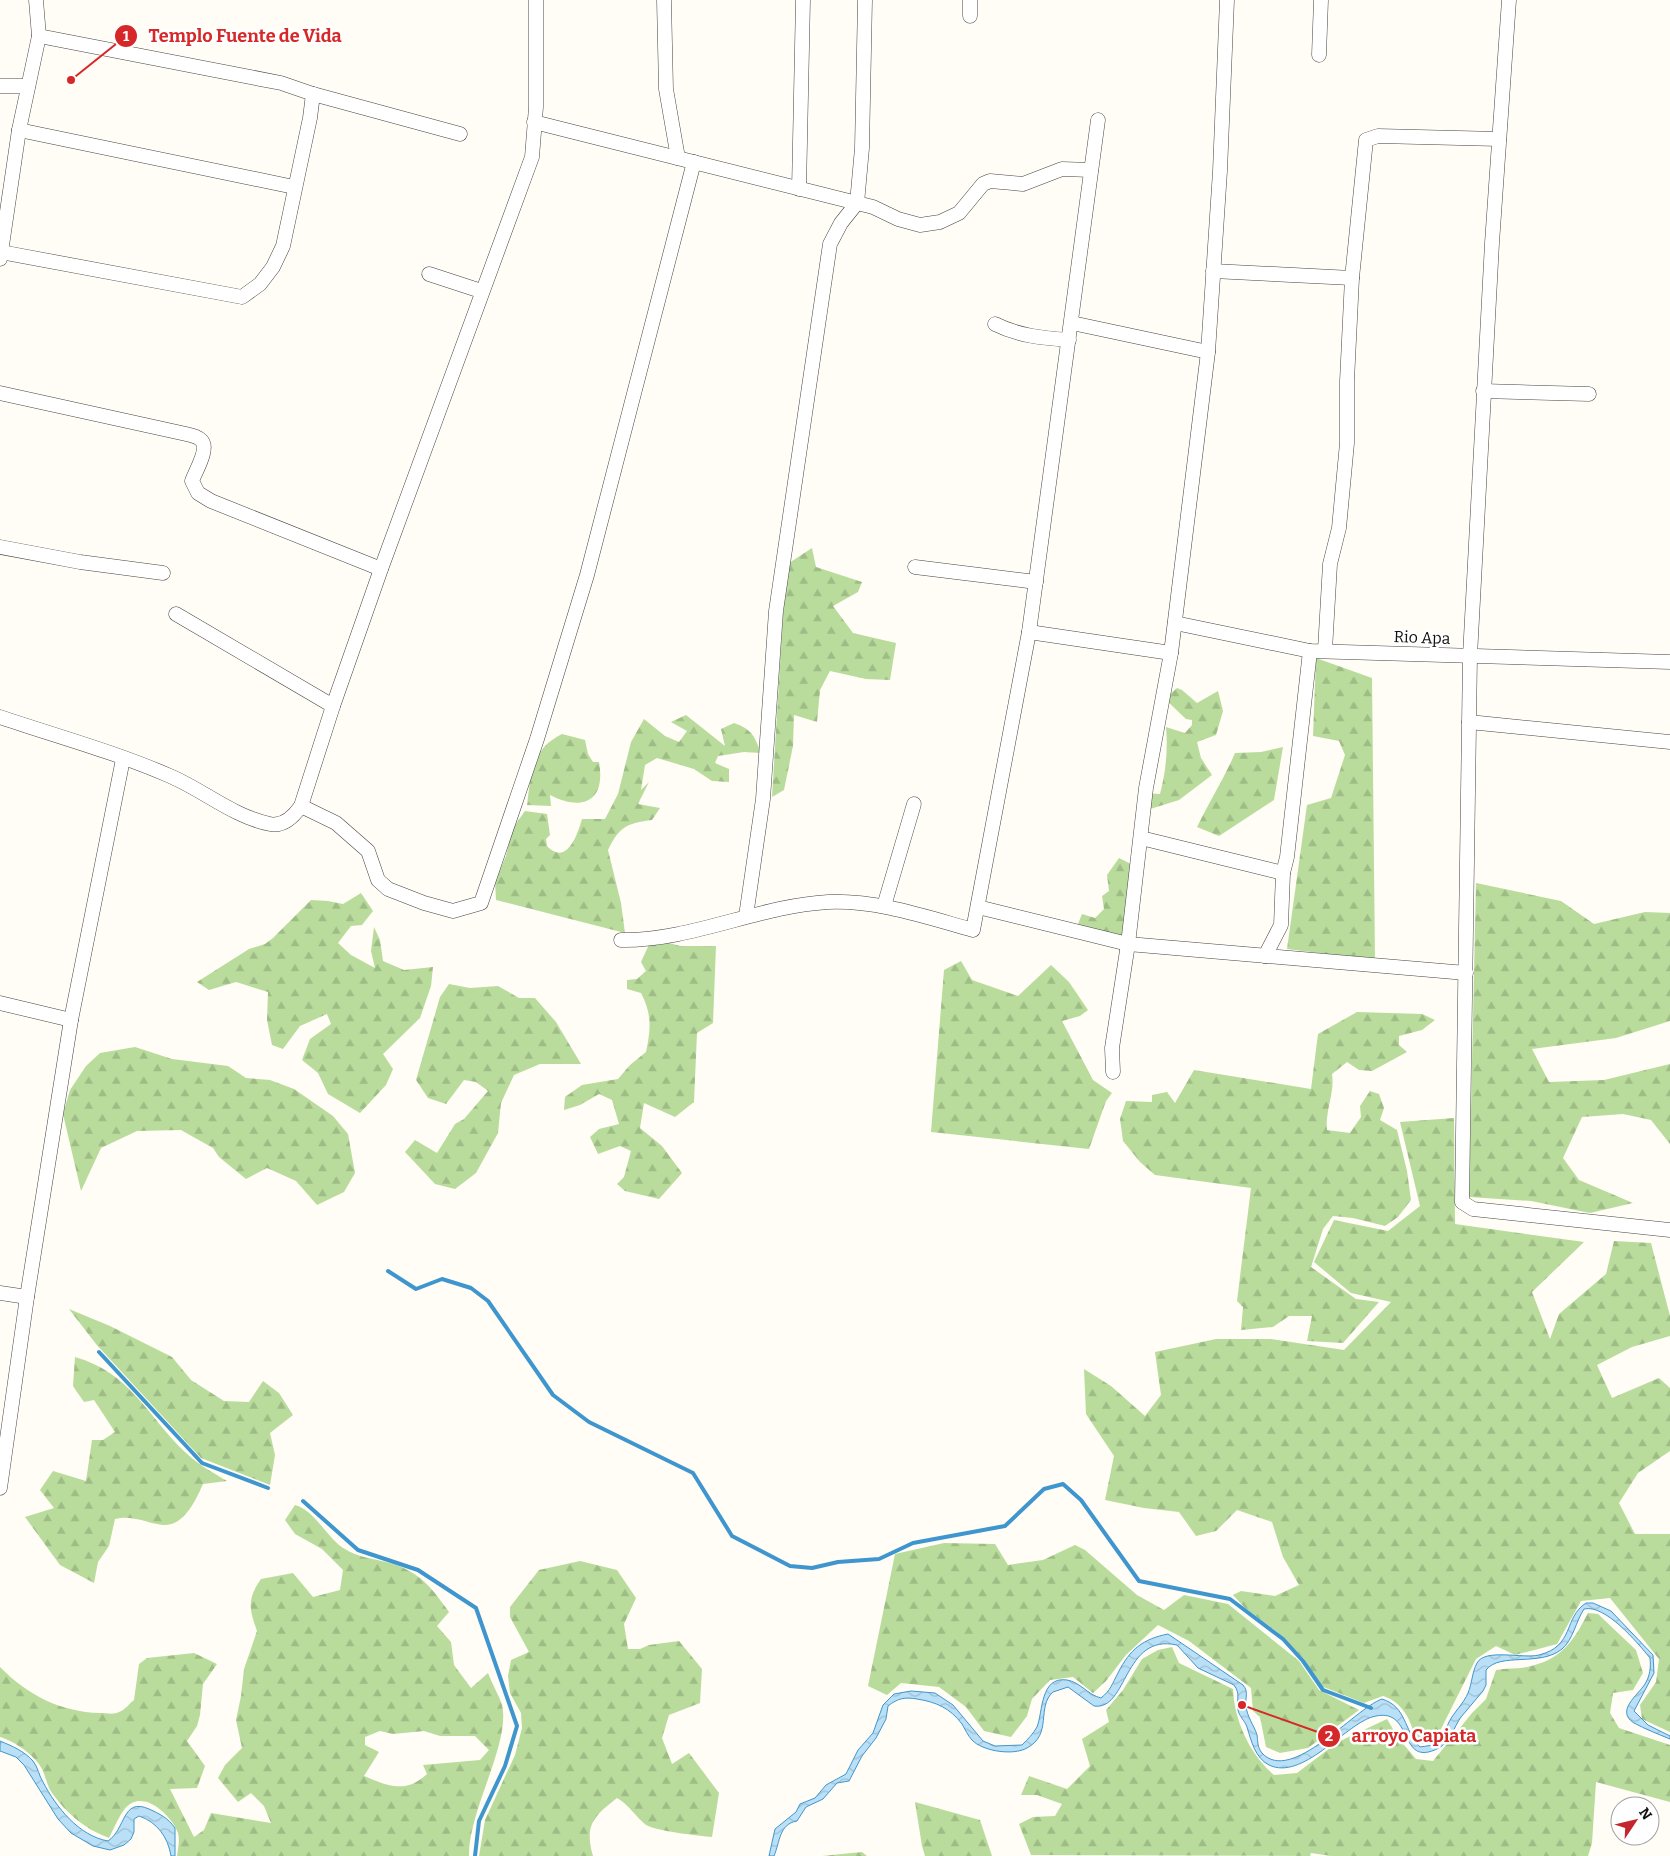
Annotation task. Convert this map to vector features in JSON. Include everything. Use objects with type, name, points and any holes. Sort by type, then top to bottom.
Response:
[{"type":"street","points":[[36,0],[39,36],[19,130],[1,238],[0,255],[242,297],[260,284],[273,267],[283,246],[310,118],[313,94]]},
{"type":"street","points":[[0,717],[170,776],[233,810],[272,825],[282,823],[293,816],[301,806],[333,706],[381,569],[532,158],[536,0]]},
{"type":"street","points":[[664,0],[666,89],[678,158]]},
{"type":"street","points":[[799,189],[803,0]]},
{"type":"street","points":[[746,916],[763,799],[776,611],[830,244],[841,223],[857,203],[862,148],[865,0]]},
{"type":"street","points":[[970,0],[970,16]]},
{"type":"street","points":[[1113,1072],[1112,1048],[1128,944],[1146,788],[1171,654],[1208,352],[1220,171],[1227,0]]},
{"type":"street","points":[[1319,55],[1321,0]]},
{"type":"street","points":[[1509,0],[1498,138],[1470,656],[1462,1202],[1472,1209],[1670,1230]]},
{"type":"street","points":[[39,36],[281,83],[313,94],[460,134]]},
{"type":"street","points":[[0,86],[28,86]]},
{"type":"street","points":[[621,940],[638,940],[693,931],[746,916],[828,902],[884,906],[973,930],[1029,632],[1098,120]]},
{"type":"street","points":[[534,122],[857,203],[920,225],[940,222],[959,213],[983,184],[990,181],[1023,184],[1062,169],[1091,170]]},
{"type":"street","points":[[19,130],[294,187]]},
{"type":"street","points":[[1325,650],[1330,564],[1339,528],[1347,443],[1347,381],[1352,278],[1366,140],[1378,136],[1498,138]]},
{"type":"street","points":[[301,806],[336,823],[368,851],[378,880],[388,889],[453,911],[481,903],[537,739],[587,575],[694,162]]},
{"type":"street","points":[[1213,271],[1352,278]]},
{"type":"street","points":[[429,274],[482,291]]},
{"type":"street","points":[[1072,323],[1208,352]]},
{"type":"street","points":[[995,324],[1013,332],[1034,337],[1069,340]]},
{"type":"street","points":[[1483,391],[1589,394]]},
{"type":"street","points":[[0,394],[186,434],[200,439],[204,445],[203,451],[192,481],[198,493],[211,501],[381,569]]},
{"type":"street","points":[[0,547],[80,562],[163,573]]},
{"type":"street","points":[[915,567],[1036,582]]},
{"type":"street","points":[[176,614],[333,706]]},
{"type":"street","name":"Rio Apa","points":[[1175,624],[1310,651],[1670,662]]},
{"type":"street","points":[[1029,632],[1171,654]]},
{"type":"street","points":[[1265,956],[1281,926],[1283,872],[1287,857],[1310,651]]},
{"type":"street","points":[[1469,722],[1670,742]]},
{"type":"street","points":[[0,1488],[27,1297],[71,1020],[123,759]]},
{"type":"street","points":[[884,906],[914,804]]},
{"type":"street","points":[[1141,838],[1283,872]]},
{"type":"street","points":[[978,907],[1128,944],[1466,973]]},
{"type":"street","points":[[0,1003],[71,1020]]},
{"type":"street","points":[[0,1293],[27,1297]]},
{"type":"green space","points":[[812,548],[816,567],[862,582],[858,592],[833,606],[853,633],[896,643],[890,680],[866,679],[830,671],[820,690],[817,722],[794,715],[793,746],[784,790],[772,797],[786,565]]},
{"type":"green space","points":[[1316,658],[1372,678],[1375,960],[1287,949],[1307,805],[1331,798],[1345,755],[1339,741],[1313,736]]},
{"type":"green space","points":[[1177,688],[1197,703],[1218,691],[1223,711],[1216,735],[1197,742],[1201,758],[1212,775],[1179,800],[1147,810],[1145,793],[1160,794],[1167,752],[1166,727],[1185,733],[1192,725],[1192,720],[1186,719],[1165,699]]},
{"type":"green space","points":[[686,715],[725,746],[721,729],[734,723],[740,725],[752,734],[761,753],[744,752],[718,756],[715,763],[729,769],[729,782],[712,781],[694,769],[657,758],[645,765],[641,790],[649,782],[638,804],[660,808],[652,820],[630,825],[620,831],[608,850],[621,903],[625,933],[496,900],[495,881],[506,856],[512,829],[525,811],[547,814],[550,835],[546,839],[547,846],[560,853],[566,850],[578,832],[582,819],[605,819],[618,794],[631,742],[644,719],[665,736],[679,742],[687,731],[671,722]]},
{"type":"green space","points":[[562,734],[585,740],[588,754],[593,762],[599,762],[599,786],[590,800],[573,802],[550,795],[551,806],[527,805],[532,773],[538,755],[552,740]]},
{"type":"green space","points":[[1283,747],[1274,800],[1219,836],[1197,827],[1235,753],[1261,752]]},
{"type":"green space","points":[[1119,858],[1131,864],[1126,943],[1076,929],[1082,914],[1095,918],[1104,909],[1102,896],[1109,891],[1107,875]]},
{"type":"green space","points":[[1476,883],[1561,901],[1594,924],[1645,912],[1670,913],[1670,1021],[1616,1038],[1532,1049],[1549,1082],[1604,1080],[1670,1064],[1670,1144],[1651,1120],[1623,1114],[1582,1117],[1563,1158],[1579,1180],[1633,1203],[1590,1213],[1531,1201],[1469,1197]]},
{"type":"green space","points":[[361,893],[373,911],[362,925],[351,926],[338,943],[351,955],[375,968],[371,951],[374,927],[380,940],[383,961],[404,970],[433,967],[431,986],[420,1018],[383,1054],[393,1069],[386,1085],[360,1113],[328,1094],[318,1073],[302,1060],[310,1039],[331,1024],[327,1014],[300,1026],[283,1049],[272,1045],[267,1020],[268,992],[236,982],[209,990],[197,982],[249,949],[265,944],[311,900],[343,904]]},
{"type":"green space","points":[[652,938],[680,946],[716,946],[713,1023],[697,1033],[694,1102],[675,1117],[644,1103],[640,1128],[662,1146],[682,1173],[659,1199],[625,1191],[617,1184],[624,1177],[631,1151],[620,1146],[598,1154],[590,1137],[599,1129],[619,1124],[612,1100],[599,1094],[580,1105],[564,1110],[565,1097],[582,1085],[618,1079],[630,1065],[646,1052],[650,1029],[649,1015],[641,993],[627,989],[627,980],[637,979],[646,971],[641,962]]},
{"type":"green space","points":[[961,961],[972,980],[1018,996],[1051,965],[1069,982],[1088,1010],[1080,1016],[1062,1021],[1093,1080],[1112,1093],[1106,1101],[1089,1149],[931,1132],[944,970]]},
{"type":"green space","points":[[449,984],[470,988],[498,986],[519,998],[535,998],[556,1022],[581,1064],[540,1064],[514,1075],[501,1103],[498,1133],[476,1173],[455,1189],[435,1184],[405,1152],[415,1140],[437,1153],[455,1124],[464,1119],[488,1091],[476,1082],[464,1080],[446,1104],[428,1098],[416,1080],[440,997]]},
{"type":"green space","points":[[1357,1012],[1422,1014],[1435,1020],[1422,1030],[1399,1036],[1399,1045],[1407,1052],[1372,1071],[1359,1070],[1347,1062],[1332,1074],[1333,1081],[1327,1115],[1327,1130],[1350,1133],[1361,1117],[1360,1106],[1370,1091],[1379,1094],[1384,1108],[1380,1120],[1397,1130],[1407,1171],[1411,1200],[1398,1217],[1385,1226],[1353,1218],[1333,1216],[1323,1229],[1311,1267],[1356,1299],[1379,1302],[1343,1343],[1307,1341],[1312,1316],[1289,1316],[1273,1327],[1241,1330],[1243,1307],[1237,1301],[1251,1188],[1155,1175],[1140,1162],[1123,1141],[1120,1119],[1126,1101],[1152,1102],[1152,1095],[1167,1092],[1175,1103],[1194,1070],[1311,1089],[1318,1034]]},
{"type":"green space","points":[[135,1047],[172,1059],[228,1066],[246,1078],[270,1080],[294,1089],[333,1116],[348,1134],[355,1173],[344,1192],[317,1205],[296,1181],[267,1168],[246,1179],[219,1157],[213,1148],[181,1130],[137,1131],[101,1148],[81,1191],[63,1114],[70,1090],[86,1066],[100,1053]]},
{"type":"green space","points":[[1454,1118],[1455,1224],[1584,1242],[1532,1292],[1550,1339],[1559,1314],[1606,1274],[1614,1241],[1651,1243],[1670,1316],[1670,1336],[1632,1347],[1597,1365],[1612,1398],[1659,1378],[1670,1388],[1670,1451],[1638,1473],[1619,1503],[1635,1534],[1670,1534],[1670,1732],[1642,1719],[1640,1705],[1656,1682],[1659,1659],[1610,1598],[1581,1601],[1557,1644],[1515,1655],[1496,1646],[1476,1659],[1435,1741],[1424,1744],[1415,1740],[1409,1719],[1401,1707],[1390,1699],[1383,1696],[1364,1703],[1321,1686],[1305,1660],[1276,1631],[1245,1608],[1233,1595],[1241,1591],[1275,1596],[1299,1585],[1283,1557],[1272,1522],[1237,1510],[1216,1531],[1196,1536],[1179,1512],[1144,1508],[1105,1500],[1114,1456],[1086,1414],[1084,1369],[1111,1386],[1145,1416],[1161,1395],[1155,1352],[1216,1339],[1271,1339],[1344,1350],[1391,1302],[1351,1293],[1314,1262],[1334,1220],[1388,1231],[1420,1206],[1400,1122]]},
{"type":"green space","points":[[69,1309],[110,1326],[172,1357],[191,1380],[224,1401],[249,1402],[263,1381],[279,1393],[293,1415],[270,1433],[275,1455],[270,1485],[201,1458],[96,1344]]},
{"type":"green space","points":[[75,1357],[94,1364],[124,1385],[137,1397],[185,1452],[227,1481],[203,1484],[192,1506],[174,1523],[166,1525],[131,1518],[115,1519],[109,1546],[98,1562],[94,1583],[60,1565],[25,1517],[54,1508],[40,1490],[53,1471],[86,1481],[92,1440],[103,1440],[115,1432],[94,1400],[84,1402],[73,1386]]},
{"type":"green space","points":[[295,1505],[313,1516],[334,1540],[346,1550],[360,1556],[396,1565],[420,1578],[449,1612],[437,1626],[451,1642],[454,1665],[471,1688],[488,1673],[502,1705],[503,1721],[501,1738],[470,1838],[469,1856],[177,1856],[178,1833],[171,1821],[160,1809],[146,1802],[132,1803],[122,1813],[109,1838],[100,1834],[77,1820],[64,1808],[50,1790],[39,1764],[29,1754],[18,1745],[0,1737],[0,1667],[33,1694],[46,1700],[86,1712],[112,1714],[121,1711],[134,1700],[139,1664],[147,1658],[194,1653],[217,1664],[203,1684],[197,1726],[187,1741],[205,1766],[197,1788],[170,1789],[194,1837],[204,1830],[211,1813],[271,1823],[264,1806],[251,1793],[238,1802],[218,1778],[225,1765],[242,1748],[236,1720],[244,1669],[257,1631],[252,1616],[251,1598],[261,1579],[293,1573],[313,1597],[340,1590],[343,1570],[322,1549],[295,1534],[285,1520]],"holes":[[[380,1731],[393,1734],[424,1731],[440,1736],[475,1736],[489,1750],[480,1760],[423,1765],[427,1774],[412,1784],[404,1786],[389,1785],[364,1776],[379,1752],[365,1745],[365,1737]]]},
{"type":"green space","points":[[944,1543],[995,1544],[1008,1565],[1043,1560],[1075,1545],[1085,1550],[1137,1595],[1164,1610],[1184,1595],[1228,1604],[1299,1661],[1319,1690],[1359,1710],[1308,1748],[1280,1753],[1266,1747],[1260,1717],[1253,1711],[1251,1688],[1189,1641],[1158,1625],[1126,1655],[1106,1681],[1093,1693],[1073,1677],[1050,1680],[1032,1699],[1027,1716],[1011,1737],[984,1731],[966,1707],[939,1687],[901,1683],[887,1695],[868,1686],[895,1554]]},
{"type":"green space","points":[[580,1561],[617,1570],[636,1598],[624,1624],[628,1649],[640,1649],[649,1645],[679,1641],[702,1669],[700,1703],[669,1715],[662,1738],[672,1764],[689,1753],[719,1793],[712,1837],[678,1833],[646,1825],[617,1798],[602,1810],[593,1822],[590,1836],[593,1856],[479,1856],[485,1820],[515,1755],[522,1728],[521,1713],[510,1693],[508,1676],[511,1660],[529,1652],[510,1617],[510,1607],[539,1570]]},
{"type":"green space","points":[[1588,1613],[1598,1614],[1636,1650],[1643,1673],[1633,1690],[1613,1693],[1610,1713],[1619,1728],[1670,1745],[1670,1802],[1660,1799],[1660,1796],[1648,1796],[1596,1782],[1592,1843],[1588,1856],[1331,1856],[1311,1853],[1310,1856],[1031,1855],[1019,1824],[1033,1817],[1055,1816],[1062,1804],[1037,1795],[1021,1795],[1029,1776],[1067,1789],[1090,1766],[1082,1739],[1109,1722],[1106,1710],[1123,1690],[1142,1659],[1158,1650],[1172,1647],[1179,1663],[1233,1689],[1236,1713],[1245,1736],[1265,1767],[1274,1775],[1297,1773],[1338,1742],[1387,1719],[1399,1739],[1416,1759],[1433,1761],[1472,1713],[1486,1699],[1496,1670],[1527,1667],[1549,1660],[1565,1648],[1577,1633]]},
{"type":"green space","points":[[915,1802],[980,1820],[992,1856],[925,1856]]},
{"type":"green space","points":[[862,1852],[867,1856],[822,1856]]},
{"type":"water","points":[[1586,1603],[1593,1603],[1611,1611],[1653,1655],[1654,1673],[1634,1711],[1648,1725],[1670,1736],[1670,1739],[1634,1723],[1627,1713],[1627,1708],[1633,1698],[1648,1678],[1650,1658],[1611,1618],[1592,1609],[1584,1609],[1569,1641],[1562,1649],[1543,1657],[1501,1662],[1492,1665],[1486,1670],[1486,1685],[1483,1691],[1461,1717],[1446,1742],[1439,1748],[1426,1752],[1417,1751],[1395,1719],[1386,1716],[1372,1717],[1361,1722],[1309,1759],[1295,1766],[1282,1768],[1264,1762],[1257,1753],[1239,1712],[1238,1694],[1234,1685],[1198,1668],[1177,1645],[1159,1644],[1146,1650],[1136,1660],[1114,1697],[1105,1704],[1094,1706],[1068,1687],[1053,1692],[1045,1705],[1040,1735],[1027,1748],[1014,1752],[998,1751],[977,1744],[953,1714],[936,1704],[909,1698],[895,1701],[888,1706],[886,1719],[876,1738],[862,1756],[849,1781],[837,1783],[823,1799],[806,1807],[797,1821],[791,1823],[783,1830],[774,1856],[769,1856],[775,1829],[796,1812],[800,1804],[815,1798],[826,1785],[846,1774],[858,1750],[873,1733],[883,1705],[894,1694],[911,1691],[935,1693],[953,1705],[983,1741],[995,1746],[1022,1745],[1037,1727],[1044,1696],[1052,1684],[1058,1680],[1072,1681],[1101,1698],[1109,1689],[1127,1657],[1138,1646],[1151,1639],[1168,1634],[1243,1685],[1246,1692],[1247,1710],[1257,1735],[1259,1748],[1262,1753],[1274,1760],[1289,1759],[1305,1753],[1382,1699],[1396,1707],[1401,1713],[1410,1733],[1420,1747],[1434,1744],[1442,1738],[1451,1718],[1466,1697],[1475,1667],[1481,1659],[1496,1655],[1532,1656],[1550,1651],[1564,1639],[1574,1616]]},
{"type":"water","points":[[0,1741],[22,1752],[33,1761],[48,1792],[70,1819],[87,1833],[108,1841],[114,1836],[129,1811],[134,1807],[140,1806],[160,1815],[175,1828],[175,1856],[171,1856],[170,1849],[161,1831],[151,1822],[139,1816],[134,1819],[134,1832],[131,1839],[124,1845],[110,1850],[93,1846],[71,1833],[58,1819],[24,1765],[16,1757],[0,1751]]},
{"type":"waterway","points":[[388,1271],[416,1289],[442,1279],[471,1288],[488,1301],[553,1395],[589,1422],[693,1473],[732,1536],[790,1566],[812,1568],[838,1562],[879,1559],[913,1543],[1005,1526],[1044,1489],[1063,1484],[1081,1500],[1139,1581],[1230,1599],[1283,1639],[1303,1661],[1323,1690],[1371,1708]]},
{"type":"waterway","points":[[99,1352],[202,1463],[268,1488]]},
{"type":"waterway","points":[[303,1501],[358,1550],[418,1570],[476,1608],[517,1726],[505,1766],[479,1821],[475,1856]]},
{"type":"place","name":"Templo Fuente de Vida","points":[[71,80]]},
{"type":"place","name":"arroyo Capiata","points":[[1242,1705]]}]
